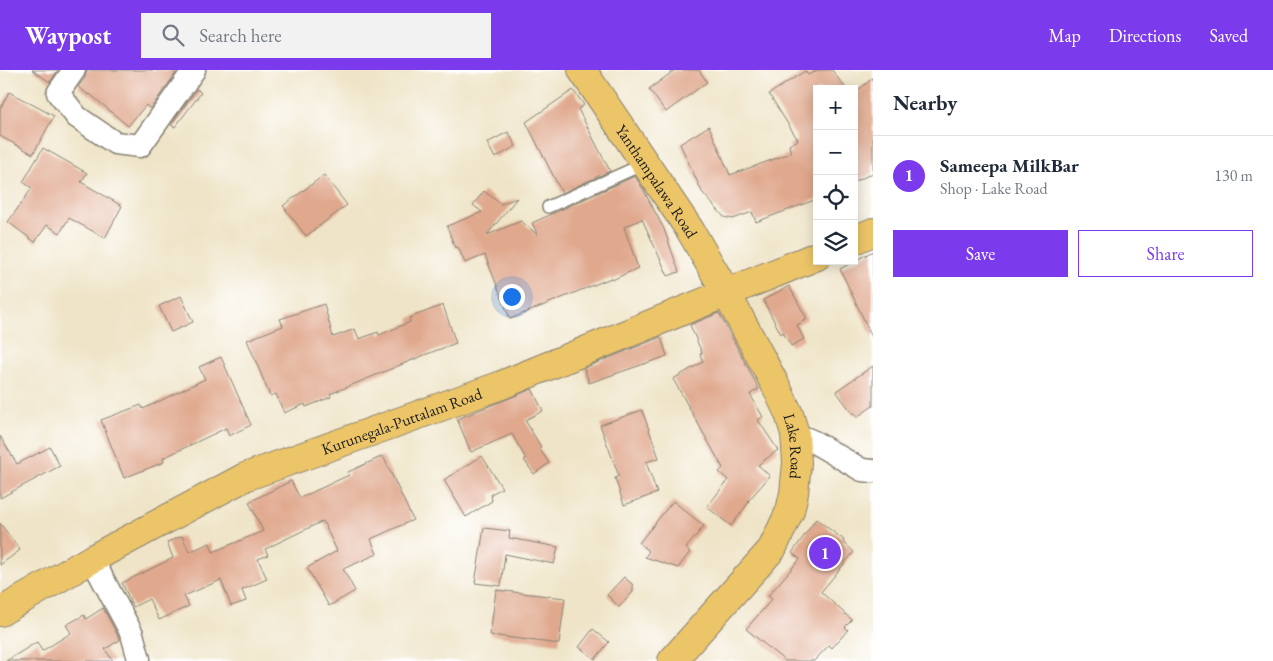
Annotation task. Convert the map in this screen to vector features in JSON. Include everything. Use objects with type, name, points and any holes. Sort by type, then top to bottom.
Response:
[{"type":"main road","name":"Yanthampalawa Road","points":[[582,70],[690,230],[727,294]]},
{"type":"main road","points":[[858,238],[873,232]]},
{"type":"main road","name":"Kurunegala-Puttalam Road","points":[[0,612],[92,559],[244,477],[499,386],[813,258]]},
{"type":"main road","name":"Lake Road","points":[[672,661],[772,549],[790,511],[795,486],[797,463],[795,434],[789,414],[727,294]]},
{"type":"street","points":[[74,70],[58,93],[77,117],[115,143],[140,146],[194,70]]},
{"type":"street","points":[[795,434],[814,442],[862,470],[873,470]]},
{"type":"street","points":[[92,559],[132,634],[138,661]]},
{"type":"lane","points":[[548,207],[646,163]]},
{"type":"building","points":[[32,70],[58,70],[50,82]]},
{"type":"building","points":[[87,70],[171,70],[176,73],[150,109],[146,105],[128,126],[90,94],[78,87],[85,78]]},
{"type":"building","points":[[675,70],[699,70],[707,82],[666,112],[649,89]]},
{"type":"building","points":[[818,70],[832,70],[843,85],[813,85],[813,201],[756,222],[752,212],[733,219],[724,217],[702,192],[680,144],[709,126],[730,175],[791,153],[789,145],[798,140],[769,94],[805,71],[808,75]]},
{"type":"building","points":[[873,78],[873,173],[858,180],[858,130],[858,90]]},
{"type":"building","points":[[197,89],[201,93],[175,127],[171,125]]},
{"type":"building","points":[[573,90],[584,105],[578,109],[610,171],[562,193],[526,122]]},
{"type":"building","points":[[9,92],[54,116],[33,154],[0,136],[0,109]]},
{"type":"building","points":[[508,132],[516,146],[495,158],[487,143]]},
{"type":"building","points":[[43,148],[87,173],[81,182],[122,206],[105,238],[69,218],[60,233],[47,225],[35,242],[8,222],[32,188],[23,182]]},
{"type":"building","points":[[324,175],[347,205],[306,236],[283,206]]},
{"type":"building","points":[[635,176],[664,229],[679,272],[668,276],[642,219],[624,227],[638,268],[612,280],[611,278],[510,319],[485,255],[465,263],[458,247],[455,248],[447,226],[482,212],[473,205],[484,191],[501,204],[517,198],[487,235],[521,221],[538,235],[532,223]]},
{"type":"building","points":[[873,251],[873,339],[840,269],[847,265],[858,265],[858,259]]},
{"type":"building","points":[[789,286],[807,319],[797,325],[804,339],[791,346],[783,332],[781,334],[763,300]]},
{"type":"building","points":[[181,296],[193,322],[171,332],[159,306]]},
{"type":"building","points":[[324,304],[333,337],[355,329],[359,339],[378,332],[379,335],[410,322],[409,318],[443,305],[456,343],[330,394],[331,397],[306,407],[305,404],[284,413],[276,394],[270,396],[247,340],[283,326],[280,319]]},
{"type":"building","points":[[719,313],[759,389],[750,394],[763,417],[758,420],[778,450],[758,465],[770,476],[748,501],[731,526],[707,507],[728,480],[719,472],[723,468],[673,379],[703,362],[700,354],[702,353],[690,325]]},
{"type":"building","points":[[661,337],[667,356],[589,383],[584,368]]},
{"type":"building","points":[[221,357],[251,425],[229,436],[226,428],[163,458],[164,462],[124,478],[101,420],[141,405],[143,409],[205,379],[199,367]]},
{"type":"building","points":[[873,366],[873,406],[857,417],[836,391]]},
{"type":"building","points":[[532,389],[543,411],[525,420],[549,463],[534,474],[524,460],[526,459],[512,434],[471,452],[457,419]]},
{"type":"building","points":[[642,410],[659,458],[646,462],[657,493],[624,505],[615,478],[619,476],[600,425]]},
{"type":"building","points":[[0,436],[17,464],[50,447],[60,466],[0,498]]},
{"type":"building","points":[[383,456],[413,520],[371,539],[377,554],[343,569],[355,591],[329,606],[307,568],[337,551],[323,521],[265,549],[268,555],[258,559],[267,579],[242,590],[246,601],[231,606],[221,580],[184,596],[189,606],[159,620],[149,599],[133,607],[122,583],[173,558],[167,542],[182,536],[189,552],[210,543],[213,552],[263,531],[249,502],[291,481],[300,498],[349,475],[348,472]]},
{"type":"building","points":[[482,456],[502,488],[491,494],[492,501],[466,517],[444,480]]},
{"type":"building","points":[[673,501],[704,526],[686,548],[690,552],[678,568],[645,557],[649,551],[639,543]]},
{"type":"building","points":[[816,519],[844,540],[843,542],[854,552],[821,592],[852,620],[845,627],[848,630],[832,648],[829,645],[814,661],[785,661],[746,629],[772,599],[768,596],[800,559],[792,553]]},
{"type":"building","points":[[0,523],[20,550],[0,565]]},
{"type":"building","points":[[484,528],[510,531],[509,538],[558,547],[554,564],[505,554],[501,586],[475,583]]},
{"type":"building","points":[[624,577],[633,585],[633,592],[619,607],[607,595]]},
{"type":"building","points":[[496,590],[565,598],[559,644],[490,635]]},
{"type":"building","points":[[103,608],[120,640],[105,649],[113,661],[6,661],[37,642],[42,651],[71,633],[66,625],[84,615],[86,619]]},
{"type":"building","points":[[593,629],[609,642],[595,659],[579,647]]},
{"type":"place","name":"Sameepa MilkBar","points":[[825,553]]}]
